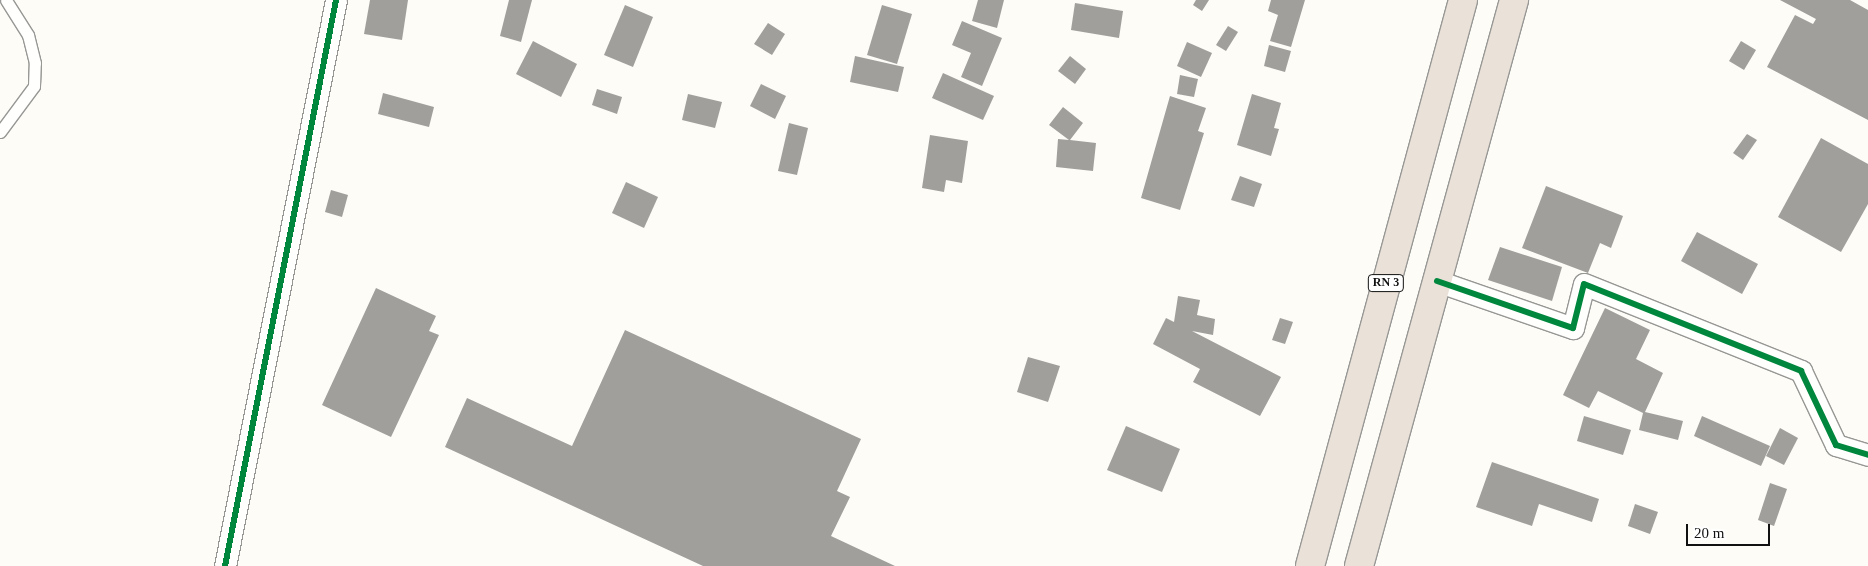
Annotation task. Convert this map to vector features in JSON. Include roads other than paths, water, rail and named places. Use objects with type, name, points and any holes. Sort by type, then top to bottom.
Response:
[{"type":"highway","name":"RN 3","points":[[1310,566],[1463,0]]},
{"type":"highway","points":[[1359,566],[1514,0]]},
{"type":"street","points":[[225,566],[336,0]]},
{"type":"street","points":[[1437,281],[1574,328],[1584,284],[1801,371],[1836,445],[1868,455]]},
{"type":"lane","points":[[0,132],[34,86],[35,63],[28,35],[6,0]]}]
